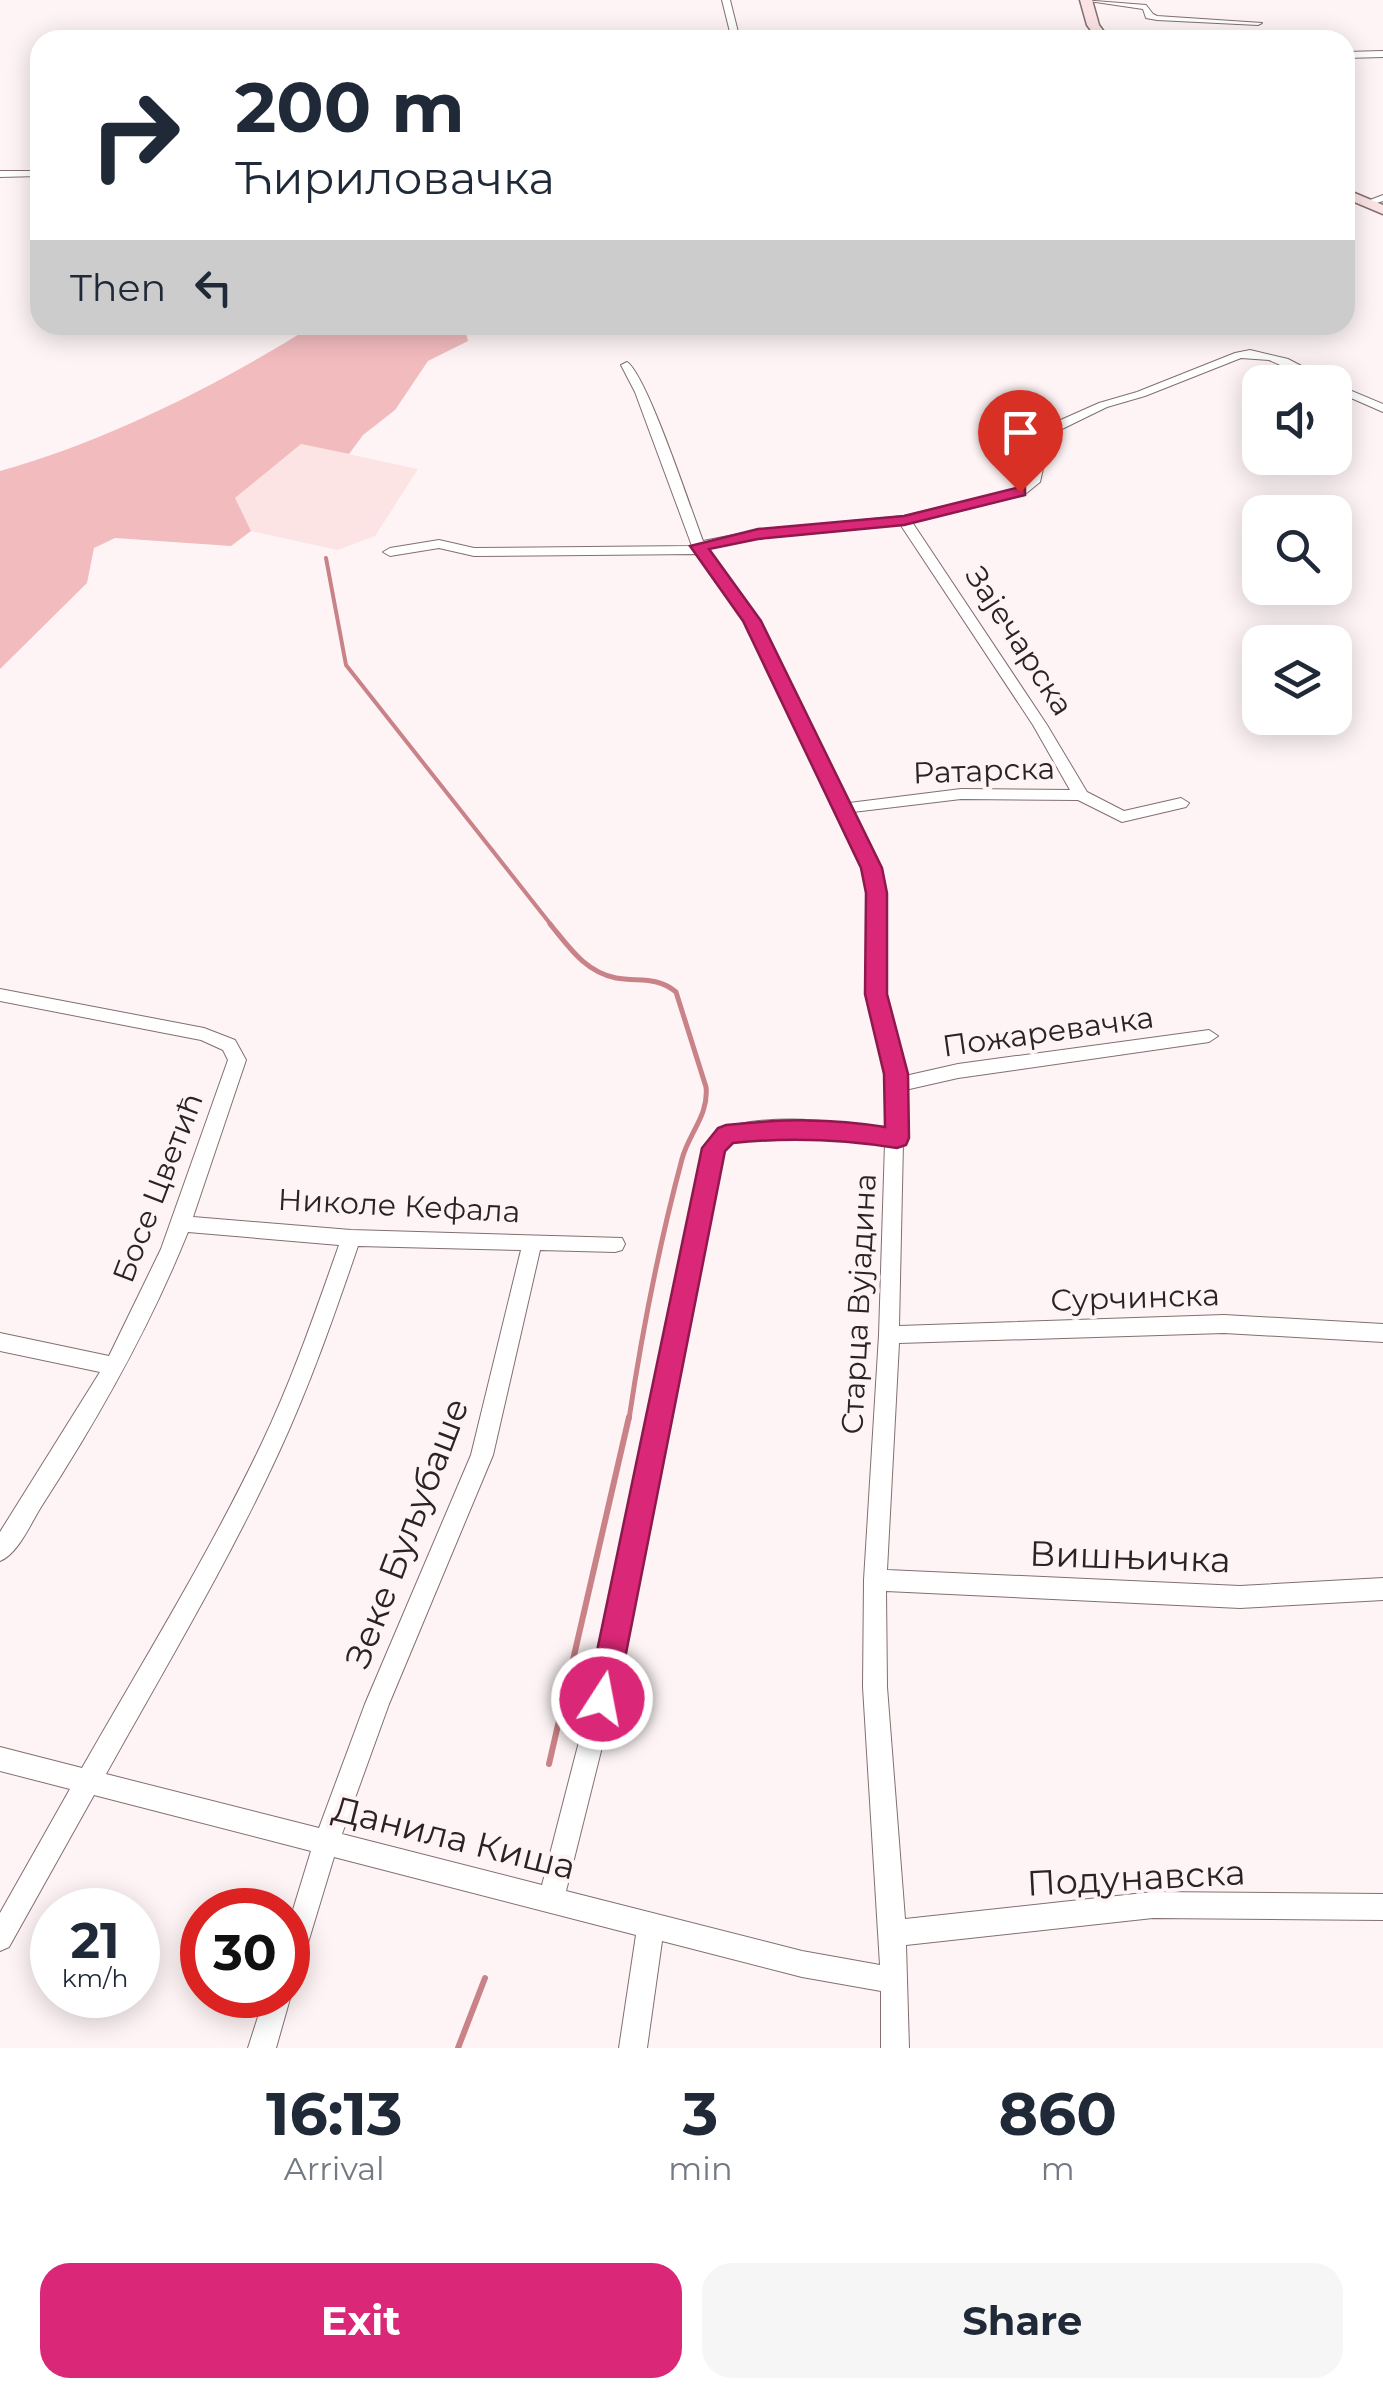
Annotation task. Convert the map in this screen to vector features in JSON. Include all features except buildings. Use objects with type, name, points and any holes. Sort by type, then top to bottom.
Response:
[{"type":"main road","points":[[1086,0],[1097,30]]},
{"type":"main road","points":[[1355,198],[1383,210]]},
{"type":"street","points":[[726,0],[734,30]]},
{"type":"street","points":[[1086,0],[1146,7],[1148,16],[1157,18],[1258,23]]},
{"type":"street","points":[[1355,54],[1383,54]]},
{"type":"street","points":[[0,174],[30,174]]},
{"type":"street","points":[[1366,203],[1383,198]]},
{"type":"street","points":[[390,552],[439,544],[474,552],[699,548],[758,534],[904,520],[1029,488],[1048,435],[1072,418],[1256,351],[1288,365]]},
{"type":"street","name":"Старца Вујадина","points":[[627,365],[641,392],[699,548],[752,621],[865,852],[874,882],[876,994],[896,1085],[897,1138],[875,1580],[878,1741],[893,1932],[895,2048]]},
{"type":"street","points":[[1352,394],[1383,408]]},
{"type":"street","name":"Зајечарска","points":[[904,520],[1040,725],[1081,795]]},
{"type":"street","name":"Ратарска","points":[[841,809],[961,794],[1081,795],[1122,817],[1182,803]]},
{"type":"street","name":"Босе Цветић","points":[[0,995],[204,1034],[234,1050],[237,1060],[181,1224],[115,1366],[78,1434],[0,1551]]},
{"type":"street","name":"Пожаревачка","points":[[896,1085],[958,1071],[1209,1036]]},
{"type":"street","points":[[552,1898],[602,1699],[714,1148],[726,1134],[786,1128],[842,1130],[897,1138]]},
{"type":"street","name":"Николе Кефала","points":[[181,1224],[352,1238],[615,1244]]},
{"type":"street","points":[[0,1938],[223,1541],[270,1449],[312,1351],[352,1238]]},
{"type":"street","name":"Зеке Буљубаше","points":[[310,1895],[377,1704],[482,1455],[532,1243]]},
{"type":"street","name":"Сурчинска","points":[[890,1335],[1224,1324],[1383,1333]]},
{"type":"street","points":[[0,1342],[115,1366]]},
{"type":"street","name":"Вишњичка","points":[[875,1580],[1240,1597],[1383,1588]]},
{"type":"street","name":"Данила Киша","points":[[0,1758],[802,1964],[892,1980]]},
{"type":"street","name":"Подунавска","points":[[893,1932],[1152,1905],[1383,1906]]},
{"type":"street","points":[[632,2048],[652,1924]]},
{"type":"street","points":[[262,2048],[271,2018]]},
{"type":"shaded area","points":[[297,335],[466,335],[468,341],[428,361],[395,410],[363,435],[349,454],[301,444],[235,498],[251,531],[231,546],[115,538],[94,548],[87,583],[0,669],[0,471],[122,427],[240,369]]},
{"type":"shaded area","points":[[301,444],[418,469],[375,536],[338,550],[251,531],[234,498]]},
{"type":"waterway","points":[[326,558],[346,665],[552,926]]},
{"type":"waterway","points":[[550,924],[578,957],[595,970],[616,978],[655,982],[676,992],[706,1087],[702,1115],[682,1159],[666,1224],[629,1419]]},
{"type":"waterway","points":[[549,1764],[629,1417]]},
{"type":"waterway","points":[[458,2048],[485,1978]]},
{"type":"route","points":[[602,1699],[714,1148],[726,1134],[744,1130],[842,1130],[897,1138],[896,1074],[876,994],[876,893],[871,868],[752,621],[699,546],[758,534],[872,526],[1020,492]]}]
